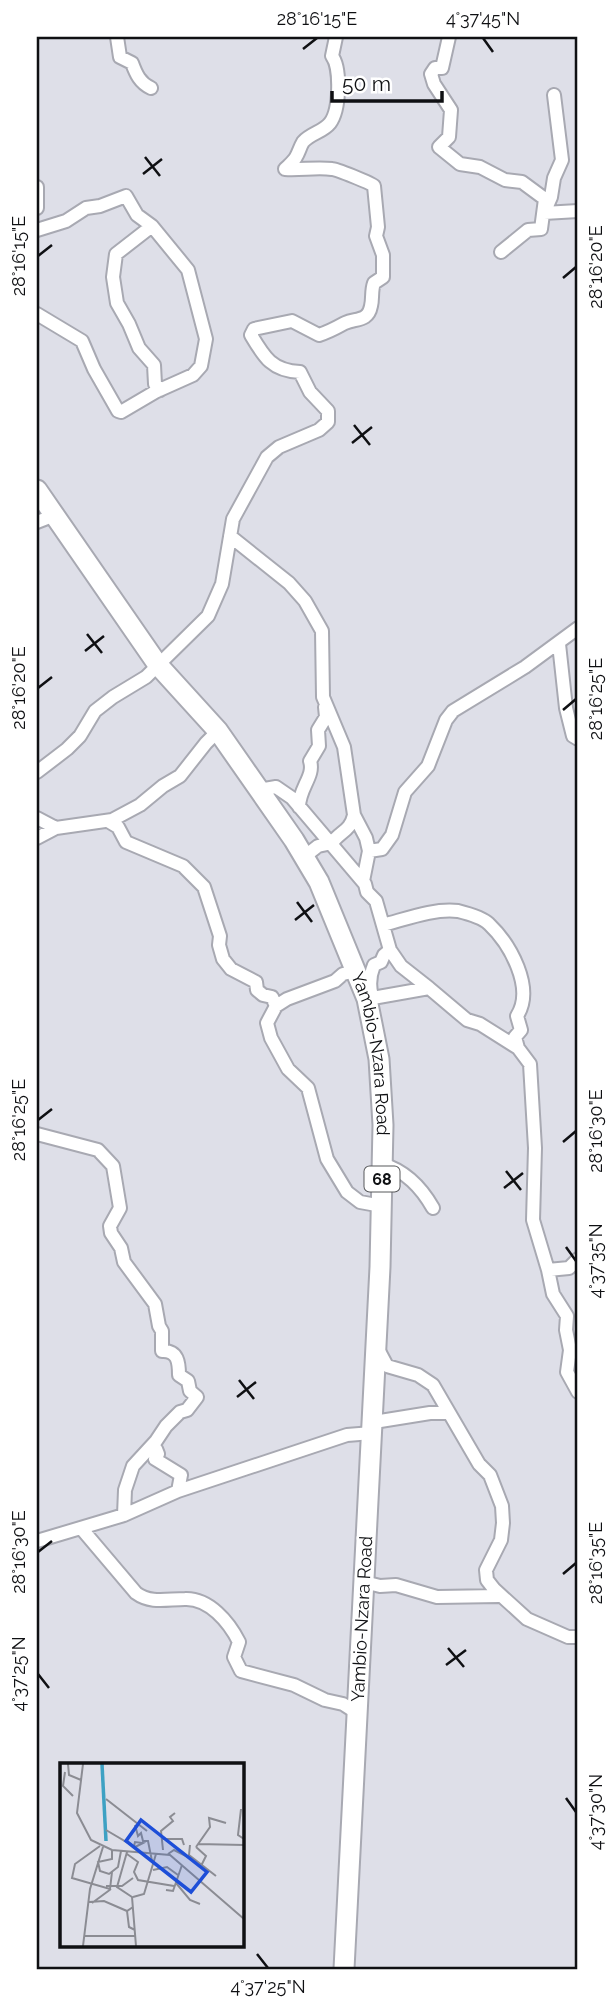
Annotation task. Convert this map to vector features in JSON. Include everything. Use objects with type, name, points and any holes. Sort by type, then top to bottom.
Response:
[{"type":"main road","name":"Yambio-Nzara Road","points":[[37,490],[46,519],[158,665],[218,731],[287,830],[319,882],[370,999],[379,1059],[383,1125],[382,1206],[344,1969]]},
{"type":"street","points":[[117,37],[120,57],[132,63],[136,75],[151,88]]},
{"type":"street","points":[[37,772],[80,736],[95,711],[146,677],[208,616],[222,584],[233,519],[267,457],[279,447],[319,430],[328,422],[328,411],[310,392],[300,373],[272,364],[262,355],[251,335],[254,329],[292,321],[319,335],[349,321],[354,322],[368,315],[374,283],[383,277],[383,255],[376,236],[378,227],[374,186],[335,169],[285,169],[310,135],[331,121],[336,108],[339,75],[337,62],[331,56],[336,37]]},
{"type":"street","points":[[449,37],[442,68],[435,68],[431,74],[451,110],[449,137],[439,147],[460,164],[480,167],[505,180],[522,182],[545,199],[541,229],[528,230],[501,252]]},
{"type":"street","points":[[544,213],[562,160],[554,95]]},
{"type":"street","points":[[37,187],[37,208]]},
{"type":"street","points":[[37,230],[66,221],[86,208],[100,206],[126,196],[137,215],[152,226],[188,270],[206,339],[201,366],[193,375],[121,412],[94,369],[82,341],[37,314]]},
{"type":"street","points":[[544,213],[578,211]]},
{"type":"street","points":[[152,226],[116,254],[113,277],[117,303],[139,348],[154,365],[155,384],[160,390]]},
{"type":"street","points":[[230,536],[289,583],[305,601],[322,631],[326,717],[318,730],[319,746],[310,761],[310,776],[301,789],[300,809],[287,830]]},
{"type":"street","points":[[369,851],[382,849],[388,841],[405,792],[428,766],[446,720],[453,711],[525,667],[578,628]]},
{"type":"street","points":[[559,644],[566,708],[573,736],[578,739]]},
{"type":"street","points":[[323,697],[344,747],[354,815],[366,838],[369,851],[363,881]]},
{"type":"street","points":[[37,838],[56,828],[108,821],[140,805],[180,776],[205,743],[218,731]]},
{"type":"street","points":[[259,790],[276,787],[292,798],[363,881],[376,901],[390,950],[401,966],[467,1020],[480,1024],[518,1048],[530,1064],[535,1147],[533,1220],[553,1294],[567,1316],[566,1331],[570,1350],[567,1372],[578,1392]]},
{"type":"street","points":[[304,857],[318,846],[332,843],[349,828],[354,815]]},
{"type":"street","points":[[37,818],[56,828]]},
{"type":"street","points":[[108,821],[122,832],[122,838],[126,842],[183,866],[204,887],[220,936],[219,945],[223,959],[231,969],[256,982],[257,990],[272,997],[276,1006]]},
{"type":"street","points":[[383,925],[427,913],[458,911],[487,922],[512,955],[521,974],[524,994],[517,1017],[521,1030],[515,1037],[518,1048]]},
{"type":"street","points":[[390,950],[381,962],[374,965],[370,999],[429,988]]},
{"type":"street","points":[[356,971],[343,974],[335,981],[287,999],[276,1006],[267,1023],[271,1038],[288,1069],[308,1088],[327,1159],[347,1192],[360,1202],[382,1206]]},
{"type":"street","points":[[37,1134],[98,1150],[113,1166],[120,1208],[110,1226],[111,1233],[121,1248],[124,1262],[155,1304],[162,1331],[162,1351],[175,1355],[179,1375],[188,1381],[190,1391],[197,1397],[187,1410],[180,1412],[166,1426],[133,1466],[125,1490],[124,1515]]},
{"type":"street","points":[[382,1164],[394,1167],[421,1188],[433,1208]]},
{"type":"street","points":[[548,1270],[569,1268],[578,1259]]},
{"type":"street","points":[[377,1348],[387,1366],[418,1375],[433,1385],[479,1464],[490,1475],[502,1506],[503,1523],[501,1539],[486,1570],[487,1580],[499,1595],[527,1619],[568,1637],[578,1637]]},
{"type":"street","points":[[37,1541],[124,1515],[178,1491],[410,1415],[448,1413]]},
{"type":"street","points":[[151,1447],[156,1449],[158,1454],[155,1459],[181,1475],[178,1491]]},
{"type":"street","points":[[81,1528],[144,1599],[167,1601],[187,1598],[205,1603],[219,1614],[239,1642],[234,1657],[236,1666],[241,1671],[294,1685],[325,1700],[343,1704],[357,1713]]},
{"type":"street","points":[[364,1582],[380,1586],[396,1585],[437,1597],[499,1595]]}]
